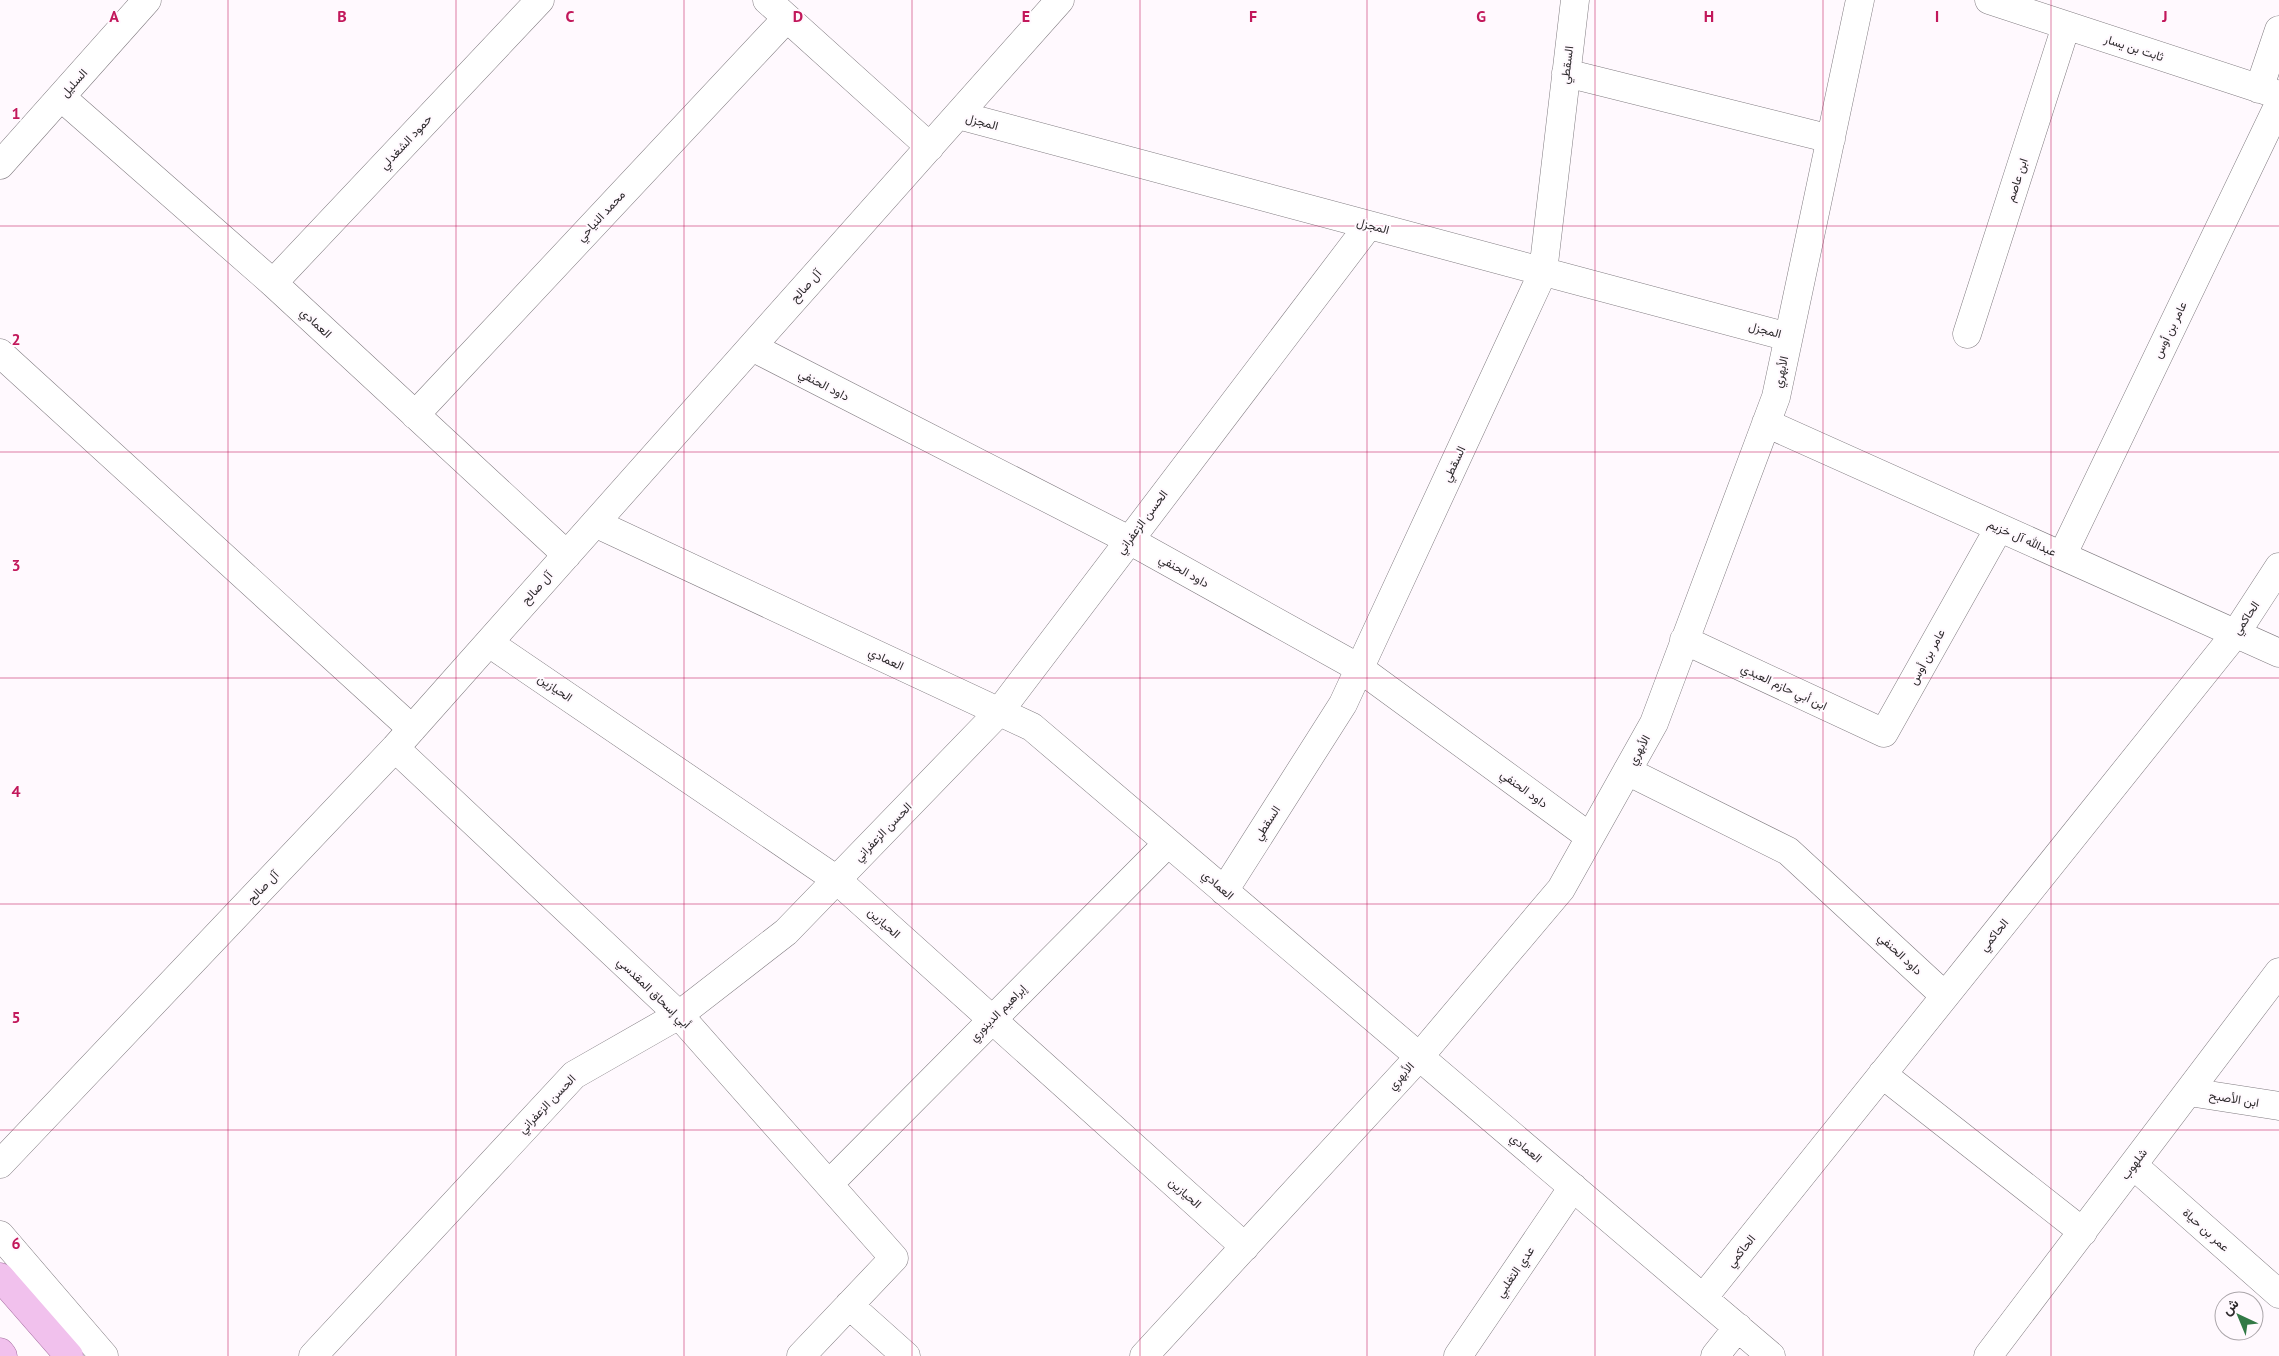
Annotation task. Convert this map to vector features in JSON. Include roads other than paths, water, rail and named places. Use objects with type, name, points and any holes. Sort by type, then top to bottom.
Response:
[{"type":"main road","points":[[0,1277],[69,1356]]},
{"type":"main road","points":[[0,1352],[3,1356]]},
{"type":"street","name":"السليل","points":[[0,165],[147,0]]},
{"type":"street","name":"حمود الشغدلي","points":[[273,283],[540,0]]},
{"type":"street","points":[[767,0],[930,147]]},
{"type":"street","name":"آل صالح","points":[[0,1164],[404,739],[1060,0]]},
{"type":"street","name":"السقطي","points":[[1224,891],[1343,704],[1543,272],[1575,0]]},
{"type":"street","name":"الأبهري","points":[[1144,1356],[1419,1057],[1561,889],[1654,723],[1776,397],[1860,0]]},
{"type":"street","name":"ثابت بن يسار","points":[[1989,0],[2272,96]]},
{"type":"street","name":"محمد النياحي","points":[[415,415],[787,18]]},
{"type":"street","name":"ابن عاصم","points":[[1967,334],[2066,26]]},
{"type":"street","name":"عامر بن أوس","points":[[2062,556],[2272,96],[2279,30]]},
{"type":"street","points":[[1566,73],[1831,139]]},
{"type":"street","name":"العمادي","points":[[60,97],[273,283],[566,555]]},
{"type":"street","name":"المجزل","points":[[958,115],[1788,337]]},
{"type":"street","name":"الحسن الزعفراني","points":[[313,1356],[574,1075],[679,1015],[786,932],[999,712],[1369,225]]},
{"type":"street","name":"داود الحنفي","points":[[752,347],[1129,540],[1359,668],[1590,837]]},
{"type":"street","name":"أبي إسحاق المقدسي","points":[[0,352],[404,739],[679,1015],[894,1258],[849,1305]]},
{"type":"street","name":"عبدالله آل خزيم","points":[[1766,423],[2279,653]]},
{"type":"street","name":"العمادي","points":[[595,523],[1032,727],[1771,1356]]},
{"type":"street","name":"عامر بن أوس","points":[[1884,733],[1999,528]]},
{"type":"street","name":"الحاكمي","points":[[1703,1298],[2236,634],[2279,567]]},
{"type":"street","name":"ابن أبي حازم العبدي","points":[[1684,640],[1884,733]]},
{"type":"street","name":"الحيازين","points":[[489,642],[836,880],[1245,1247]]},
{"type":"street","name":"داود الحنفي","points":[[1627,771],[1788,851],[1945,996]]},
{"type":"street","name":"إبراهيم الدينوري","points":[[829,1184],[1168,842]]},
{"type":"street","name":"شلهوب","points":[[1988,1356],[2279,972]]},
{"type":"street","points":[[1882,1074],[2083,1232]]},
{"type":"street","name":"ابن الأصبح","points":[[2189,1092],[2279,1106]]},
{"type":"street","name":"عمر بن حياة","points":[[2133,1165],[2279,1294]]},
{"type":"street","name":"عدي التغلبي","points":[[1458,1356],[1572,1187]]},
{"type":"street","points":[[0,1236],[104,1356]]},
{"type":"street","points":[[801,1356],[849,1305],[906,1356]]},
{"type":"street","points":[[1715,1356],[1738,1327]]}]
